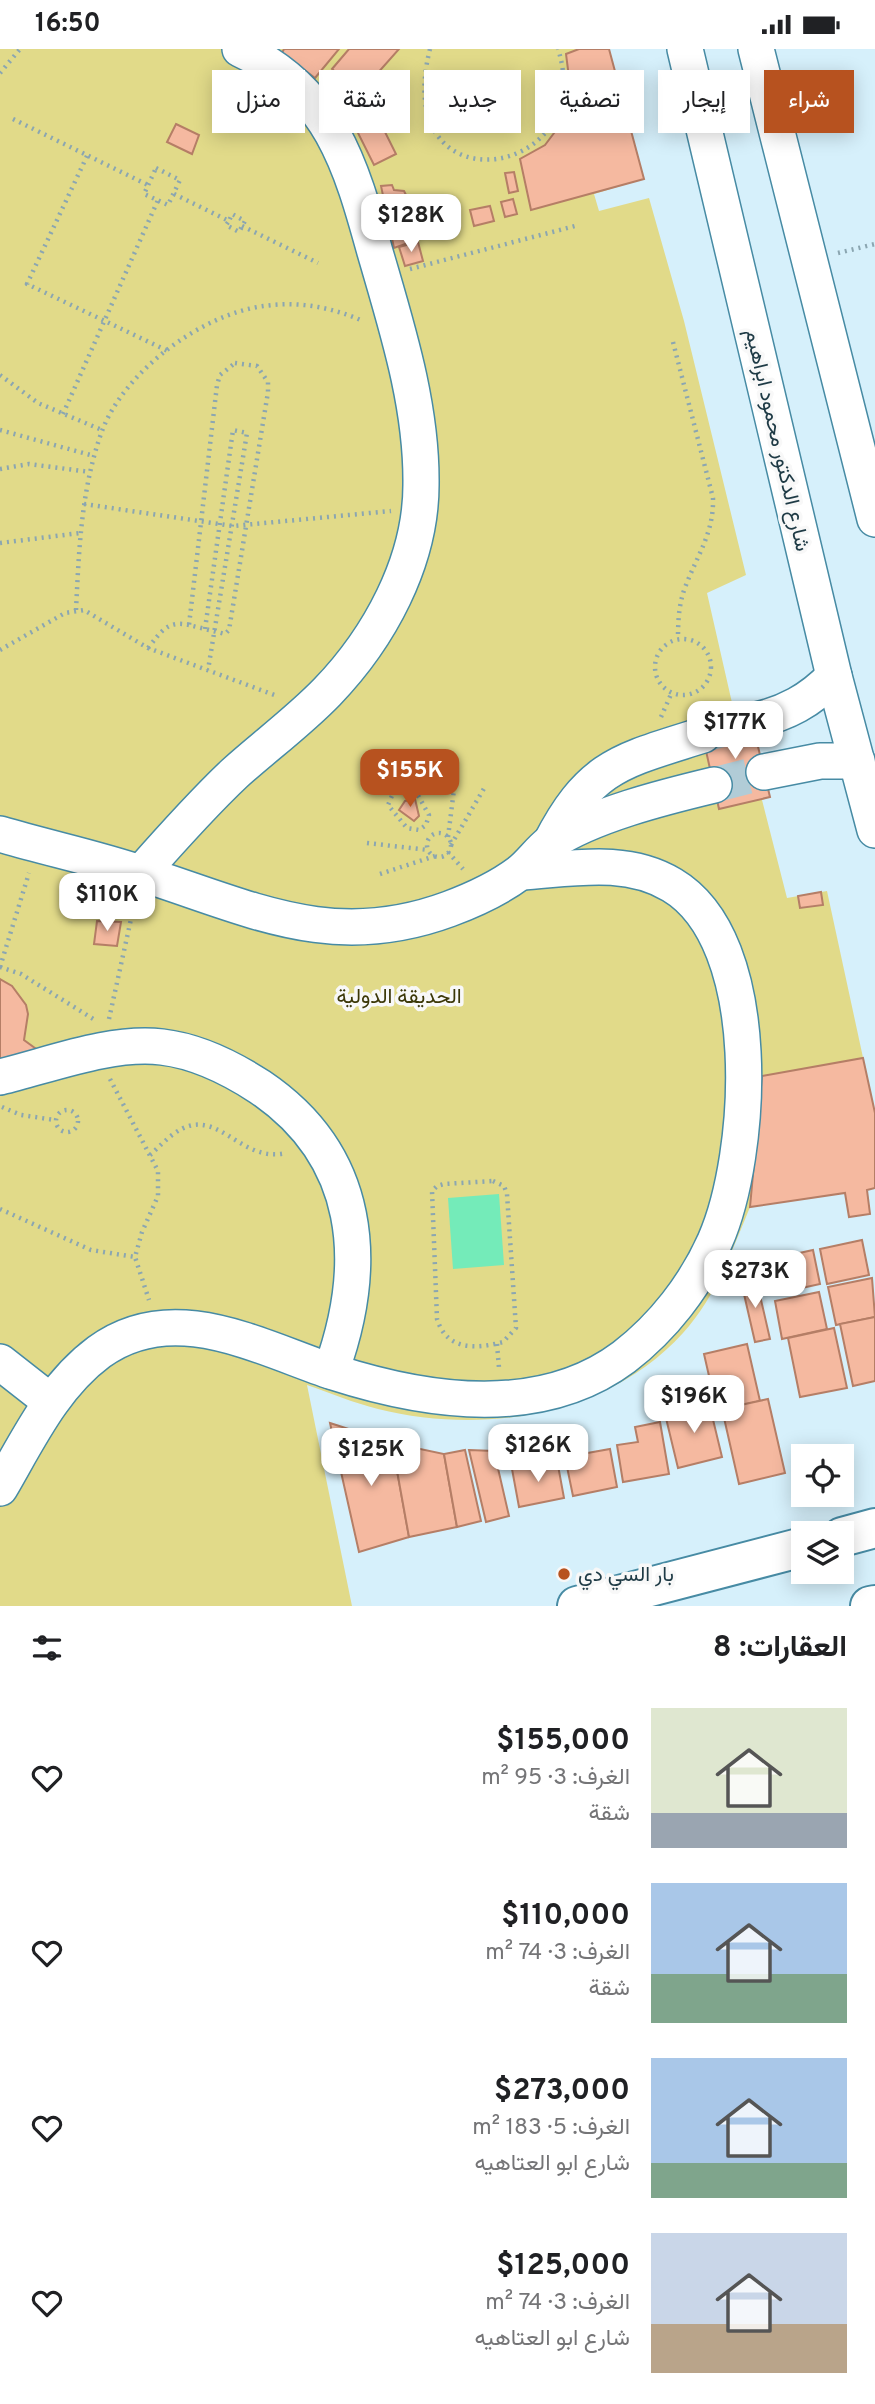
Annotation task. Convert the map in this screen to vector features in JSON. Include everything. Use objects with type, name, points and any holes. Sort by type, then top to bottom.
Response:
[{"type":"main road","points":[[854,1534],[875,1528]]},
{"type":"main road","points":[[577,1606],[791,1550]]},
{"type":"main road","points":[[870,1606],[875,1605]]},
{"type":"street","points":[[141,873],[205,803],[347,670],[385,614],[410,551],[419,508],[421,485],[415,418],[399,337],[354,177],[335,135],[307,97],[289,79],[240,49]]},
{"type":"street","name":"شارع الدكتور محمود ابراهيم","points":[[685,49],[834,676],[875,830]]},
{"type":"street","points":[[756,49],[875,519]]},
{"type":"street","points":[[834,676],[807,700],[763,719],[775,769],[857,761]]},
{"type":"street","points":[[0,834],[141,873],[284,920],[322,927],[363,928],[403,923],[450,909],[521,872],[550,844],[572,803],[601,773],[703,735]]},
{"type":"street","points":[[663,748],[674,795]]},
{"type":"street","points":[[550,844],[623,811],[714,785]]},
{"type":"street","points":[[0,1488],[51,1402],[100,1351],[131,1334],[159,1328],[189,1327],[219,1333],[331,1371],[417,1395],[457,1399],[502,1399],[573,1385],[599,1373],[648,1336],[688,1289],[714,1242],[731,1191],[740,1149],[744,1074],[734,994],[712,927],[702,911],[676,887],[638,870],[617,867],[521,872]]},
{"type":"street","points":[[0,1077],[106,1039],[161,1047],[218,1063],[270,1094],[314,1137],[342,1189],[351,1240],[351,1302],[331,1371]]},
{"type":"street","points":[[0,1362],[51,1402]]},
{"type":"path","points":[[0,73],[20,49]]},
{"type":"path","points":[[430,49],[426,97],[434,131],[456,152],[484,162],[512,157],[537,141],[548,128],[562,99],[564,83],[558,49]]},
{"type":"path","points":[[13,118],[148,185]]},
{"type":"path","points":[[87,156],[27,284],[167,351]]},
{"type":"path","points":[[156,168],[180,180],[174,194],[168,205],[144,194],[156,168]]},
{"type":"path","points":[[174,194],[229,221]]},
{"type":"path","points":[[63,414],[158,200]]},
{"type":"path","points":[[232,214],[245,221],[239,232],[226,225],[229,221],[232,214]]},
{"type":"path","points":[[382,277],[579,225]]},
{"type":"path","points":[[242,226],[318,263]]},
{"type":"path","points":[[810,259],[875,244]]},
{"type":"path","points":[[76,610],[80,533],[94,456],[102,430],[122,393],[135,377],[167,351],[225,317],[263,306],[304,304],[345,313],[399,337]]},
{"type":"path","points":[[673,342],[712,498],[713,515],[704,549],[681,603],[678,638]]},
{"type":"path","points":[[148,648],[164,627],[177,623],[225,634],[229,630],[268,382],[257,366],[246,363],[235,363],[220,375],[189,625]]},
{"type":"path","points":[[0,375],[38,403],[102,430]]},
{"type":"path","points":[[0,430],[94,456]]},
{"type":"path","points":[[205,629],[233,430],[247,433],[208,670]]},
{"type":"path","points":[[0,469],[29,464],[90,472]]},
{"type":"path","points":[[84,504],[233,526],[419,508]]},
{"type":"path","points":[[0,543],[80,533]]},
{"type":"path","points":[[0,650],[76,610],[90,612],[124,636],[148,648],[308,708]]},
{"type":"path","points":[[678,638],[700,643],[708,652],[710,676],[705,686],[695,693],[683,695],[671,692],[662,686],[656,675],[655,663],[659,652],[667,643],[678,638]]},
{"type":"path","points":[[456,774],[448,838],[449,850],[461,867]]},
{"type":"path","points":[[380,874],[449,850],[485,785]]},
{"type":"path","points":[[408,787],[415,790],[429,815],[426,825],[413,830],[391,811],[388,805],[394,791],[408,787]]},
{"type":"path","points":[[426,825],[434,834],[448,838]]},
{"type":"path","points":[[428,850],[429,838],[434,834]]},
{"type":"path","points":[[366,843],[428,850],[435,856]]},
{"type":"path","points":[[37,845],[0,967],[21,974],[60,1001],[106,1039]]},
{"type":"path","points":[[141,873],[106,1039],[118,1099],[158,1171],[158,1196],[135,1257],[159,1328]]},
{"type":"path","points":[[0,1106],[21,1115],[55,1121]]},
{"type":"path","points":[[65,1110],[74,1112],[78,1121],[69,1132],[59,1130],[55,1121],[65,1110]]},
{"type":"path","points":[[150,1155],[176,1132],[197,1125],[219,1129],[248,1150],[264,1155],[287,1153],[314,1137]]},
{"type":"path","points":[[499,1182],[507,1194],[516,1328],[503,1342],[463,1347],[447,1338],[441,1329],[437,1309],[432,1191],[444,1184],[499,1182]]},
{"type":"path","points":[[0,1209],[91,1250],[135,1257]]},
{"type":"green space","name":"الحديقة الدولية","points":[[0,49],[609,49],[615,70],[535,70],[535,133],[632,133],[644,179],[594,194],[599,211],[649,198],[684,321],[746,575],[707,593],[735,716],[750,713],[770,797],[762,800],[787,898],[827,891],[875,1113],[875,1188],[867,1190],[870,1214],[849,1217],[845,1193],[750,1207],[714,1289],[683,1333],[652,1361],[618,1384],[581,1401],[501,1419],[459,1420],[418,1417],[378,1409],[307,1385],[352,1606],[0,1606]]},
{"type":"shaded area","points":[[499,1194],[504,1265],[453,1269],[448,1198]]},
{"type":"building","points":[[284,49],[339,49],[315,78],[282,53]]},
{"type":"building","points":[[349,49],[399,49],[380,70],[332,69]]},
{"type":"building","points":[[579,49],[609,49],[615,70],[568,70],[566,54]]},
{"type":"building","points":[[176,124],[199,135],[192,154],[167,142]]},
{"type":"building","points":[[358,133],[386,133],[396,154],[374,165]]},
{"type":"building","points":[[554,133],[632,133],[644,179],[531,210],[520,159],[545,145]]},
{"type":"building","points":[[514,172],[518,191],[509,193],[505,173]]},
{"type":"building","points":[[392,185],[394,190],[404,191],[408,199],[412,199],[416,213],[440,208],[445,230],[394,248],[381,186]]},
{"type":"building","points":[[513,199],[517,214],[505,217],[501,202]]},
{"type":"building","points":[[490,206],[494,221],[474,226],[470,210]]},
{"type":"building","points":[[418,242],[423,261],[405,266],[399,247]]},
{"type":"building","points":[[750,713],[770,797],[719,809],[700,724]]},
{"type":"building","points":[[415,799],[419,816],[414,821],[399,810],[405,801]]},
{"type":"building","points":[[821,892],[823,905],[800,908],[798,896]]},
{"type":"building","points":[[97,921],[121,922],[117,946],[94,944]]},
{"type":"building","points":[[0,979],[12,986],[26,1005],[28,1014],[24,1040],[39,1051],[0,1068]]},
{"type":"building","points":[[863,1058],[875,1113],[875,1188],[867,1190],[870,1214],[849,1217],[845,1193],[750,1207],[762,1076]]},
{"type":"building","points":[[862,1240],[869,1275],[827,1284],[820,1249]]},
{"type":"building","points":[[813,1250],[820,1284],[779,1293],[772,1259]]},
{"type":"building","points":[[756,1278],[770,1339],[755,1342],[741,1281]]},
{"type":"building","points":[[872,1278],[875,1317],[836,1325],[828,1287]]},
{"type":"building","points":[[819,1292],[827,1329],[782,1339],[775,1301]]},
{"type":"building","points":[[875,1317],[875,1381],[853,1386],[840,1324]]},
{"type":"building","points":[[834,1328],[847,1388],[800,1397],[788,1338]]},
{"type":"building","points":[[747,1344],[760,1401],[717,1411],[704,1354]]},
{"type":"building","points":[[768,1399],[785,1473],[739,1484],[722,1409]]},
{"type":"building","points":[[709,1403],[722,1457],[678,1468],[665,1414]]},
{"type":"building","points":[[660,1422],[669,1474],[623,1482],[617,1445],[638,1442],[635,1427]]},
{"type":"building","points":[[330,1423],[392,1443],[409,1537],[359,1552]]},
{"type":"building","points":[[392,1443],[444,1454],[457,1527],[409,1537]]},
{"type":"building","points":[[610,1449],[617,1487],[573,1496],[565,1457]]},
{"type":"building","points":[[465,1450],[481,1521],[457,1527],[444,1454]]},
{"type":"building","points":[[469,1450],[494,1451],[509,1516],[486,1522]]},
{"type":"building","points":[[557,1460],[564,1498],[519,1507],[512,1469]]},
{"type":"tunnel","points":[[703,735],[752,721]]},
{"type":"tunnel","points":[[714,785],[764,772]]},
{"type":"place","name":"بار السي دي","points":[[564,1574]]}]
